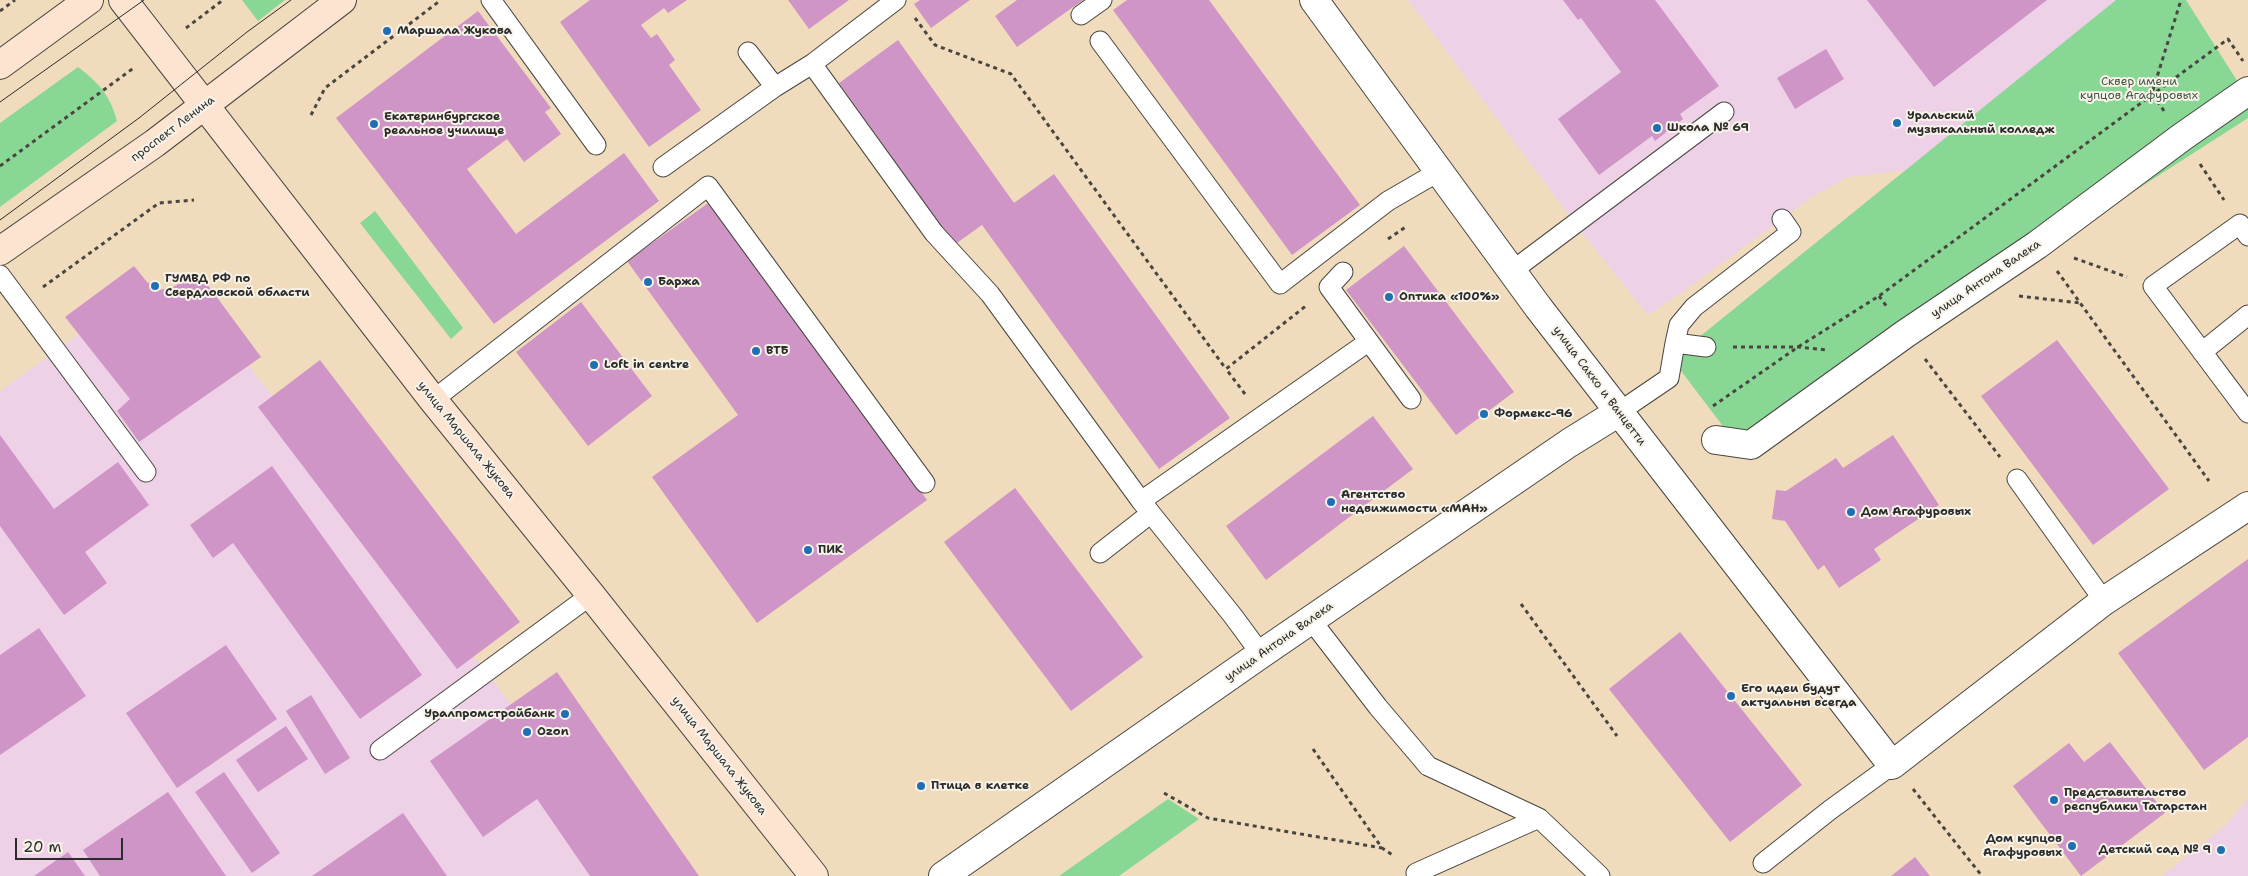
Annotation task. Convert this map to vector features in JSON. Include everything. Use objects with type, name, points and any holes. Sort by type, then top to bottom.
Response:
[{"type":"street","points":[[0,65],[89,0]]},
{"type":"street","name":"улица Маршала Жукова","points":[[123,0],[204,106],[249,160],[433,400],[814,876]]},
{"type":"street","name":"проспект Ленина","points":[[0,251],[155,143],[342,0]]},
{"type":"street","name":"улица Сакко и Ванцетти","points":[[1314,0],[1438,172],[1618,412],[1892,766]]},
{"type":"street","name":"улица Антона Валека","points":[[1716,440],[1751,445],[1905,334],[2037,245],[2248,90]]},
{"type":"street","name":"улица Антона Валека","points":[[943,876],[1569,442],[1618,412]]},
{"type":"street","points":[[1892,766],[2104,601],[2248,506]]},
{"type":"lane","points":[[491,0],[596,145]]},
{"type":"lane","points":[[663,167],[812,64],[896,0]]},
{"type":"lane","points":[[1081,15],[1102,0]]},
{"type":"lane","points":[[1100,41],[1280,284],[1388,201],[1438,172]]},
{"type":"lane","points":[[748,52],[775,88]]},
{"type":"lane","points":[[812,64],[934,233],[990,294],[1146,507],[1261,654]]},
{"type":"lane","points":[[1512,271],[1724,112]]},
{"type":"lane","points":[[433,400],[708,186],[925,482]]},
{"type":"lane","points":[[1618,412],[1669,378],[1679,325],[1694,307],[1791,232],[1782,219]]},
{"type":"lane","points":[[2244,230],[2153,286],[2248,412]]},
{"type":"lane","points":[[1343,272],[1330,287],[1410,399]]},
{"type":"lane","points":[[0,275],[146,472]]},
{"type":"lane","points":[[2202,352],[2248,315]]},
{"type":"lane","points":[[1100,553],[1146,507],[1368,342]]},
{"type":"lane","points":[[1675,343],[1706,347]]},
{"type":"lane","points":[[2017,479],[2104,601]]},
{"type":"lane","points":[[380,750],[591,595]]},
{"type":"lane","points":[[1311,620],[1378,707],[1428,766],[1539,818],[1600,876]]},
{"type":"lane","points":[[1763,863],[1830,810],[1892,766]]},
{"type":"lane","points":[[1416,873],[1539,818]]},
{"type":"path","points":[[0,11],[15,0]]},
{"type":"path","points":[[311,114],[325,88],[441,0]]},
{"type":"path","points":[[2152,93],[2181,0]]},
{"type":"path","points":[[912,15],[935,44],[1011,74],[1248,399]]},
{"type":"path","points":[[1710,408],[1798,347],[1879,296],[2152,93],[2228,39],[2248,67]]},
{"type":"path","points":[[0,166],[114,83]]},
{"type":"path","points":[[2152,93],[2244,230]]},
{"type":"path","points":[[20,304],[159,203],[194,200]]},
{"type":"path","points":[[1391,237],[1407,226]]},
{"type":"path","points":[[2037,245],[2153,286]]},
{"type":"path","points":[[2037,245],[2209,481]]},
{"type":"path","points":[[1226,369],[1330,287]]},
{"type":"path","points":[[1968,291],[2081,303]]},
{"type":"path","points":[[1879,296],[1905,334],[2017,479]]},
{"type":"path","points":[[1706,347],[1798,347],[1828,350]]},
{"type":"path","points":[[1521,604],[1617,736]]},
{"type":"path","points":[[1164,793],[1208,818],[1382,848],[1313,749]]},
{"type":"path","points":[[1912,788],[1982,876]]},
{"type":"shaded area","name":"Школа № 69","points":[[1408,0],[2140,0],[1935,167],[1848,177],[1810,198],[1684,291],[1648,315],[1583,234]]},
{"type":"shaded area","points":[[113,310],[214,321],[644,876],[0,876],[0,391]]},
{"type":"shaded area","name":"Детский сад № 9","points":[[2248,798],[2248,876],[2162,876],[2227,824]]},
{"type":"green space","points":[[242,0],[285,0],[258,21]]},
{"type":"green space","name":"Сквер имени купцов Агафуровых","points":[[2116,0],[2186,0],[2248,98],[2248,118],[1738,446],[1672,359]]},
{"type":"green space","points":[[78,67],[103,90],[111,104],[117,121],[0,207],[0,123]]},
{"type":"green space","points":[[375,211],[463,328],[451,339],[360,223]]},
{"type":"green space","points":[[1168,799],[1199,819],[1119,876],[1059,876]]},
{"type":"building","points":[[590,0],[687,0],[668,13],[664,8],[641,25],[651,38],[657,34],[675,60],[669,65],[701,110],[649,147],[560,22]]},
{"type":"building","points":[[788,0],[849,0],[809,29]]},
{"type":"building","points":[[920,0],[970,0],[931,28],[914,4]]},
{"type":"building","points":[[1017,0],[1083,0],[1017,47],[995,16]]},
{"type":"building","points":[[1127,0],[1209,0],[1360,205],[1292,255],[1113,10]]},
{"type":"building","points":[[1563,0],[1655,0],[1719,86],[1680,114],[1683,119],[1655,141],[1652,136],[1599,175],[1558,119],[1621,72],[1581,18],[1578,20]]},
{"type":"building","points":[[1867,0],[2047,0],[1934,87]]},
{"type":"building","points":[[478,11],[551,108],[545,112],[561,134],[524,162],[507,139],[467,169],[516,234],[624,153],[659,201],[494,324],[336,118]]},
{"type":"building","points":[[898,40],[1014,203],[1054,174],[1230,418],[1159,469],[982,225],[954,245],[839,83]]},
{"type":"building","points":[[1826,49],[1844,79],[1795,109],[1777,78]]},
{"type":"building","points":[[711,201],[927,500],[757,623],[652,477],[738,415],[627,261]]},
{"type":"building","points":[[1404,246],[1514,392],[1456,435],[1346,290]]},
{"type":"building","points":[[134,266],[147,282],[159,290],[173,287],[199,273],[261,357],[139,442],[117,411],[130,399],[65,317]]},
{"type":"building","points":[[581,302],[652,396],[588,446],[516,352]]},
{"type":"building","points":[[2057,340],[2169,489],[2093,545],[1981,396]]},
{"type":"building","points":[[320,360],[520,622],[457,669],[258,407]]},
{"type":"building","points":[[1373,416],[1413,469],[1266,580],[1226,526]]},
{"type":"building","points":[[0,435],[54,509],[118,462],[149,505],[85,552],[107,583],[64,615],[0,526]]},
{"type":"building","name":"Дом Агафуровых","points":[[1893,435],[1939,505],[1874,549],[1881,560],[1839,588],[1824,565],[1818,570],[1785,521],[1772,519],[1776,490],[1786,491],[1836,458],[1843,468]]},
{"type":"building","points":[[272,466],[422,675],[360,719],[233,543],[213,558],[190,525]]},
{"type":"building","points":[[1015,488],[1143,657],[1071,711],[944,542]]},
{"type":"building","points":[[2248,559],[2248,737],[2204,770],[2118,653]]},
{"type":"building","points":[[39,628],[86,696],[0,755],[0,655]]},
{"type":"building","points":[[1680,632],[1802,785],[1730,842],[1609,689]]},
{"type":"building","points":[[226,645],[277,719],[177,788],[126,713]]},
{"type":"building","points":[[557,672],[699,876],[590,876],[537,799],[483,837],[430,761]]},
{"type":"building","points":[[311,695],[350,758],[325,774],[286,711]]},
{"type":"building","points":[[286,726],[308,759],[258,792],[236,760]]},
{"type":"building","points":[[2110,742],[2165,813],[2081,876],[2013,786],[2069,743],[2084,762]]},
{"type":"building","points":[[224,772],[280,853],[252,873],[195,792]]},
{"type":"building","points":[[168,792],[226,876],[100,876],[83,850]]},
{"type":"building","points":[[403,813],[447,876],[312,876]]},
{"type":"building","points":[[68,852],[85,876],[34,876]]},
{"type":"building","points":[[1915,857],[1930,876],[1891,876]]},
{"type":"tram line","points":[[0,102],[144,0]]},
{"type":"tram line","points":[[0,220],[139,118],[247,32],[291,0]]},
{"type":"place","name":"Маршала Жукова","points":[[387,31]]},
{"type":"place","name":"Уральский музыкальный колледж","points":[[1897,123]]},
{"type":"place","name":"Екатеринбургское реальное училище","points":[[374,124]]},
{"type":"place","name":"Школа № 69","points":[[1657,128]]},
{"type":"place","name":"Баржа","points":[[648,282]]},
{"type":"place","name":"ГУМВД РФ по Свердловской области","points":[[155,286]]},
{"type":"place","name":"Оптика «100%»","points":[[1389,297]]},
{"type":"place","name":"ВТБ","points":[[756,351]]},
{"type":"place","name":"Loft in centre","points":[[594,365]]},
{"type":"place","name":"Формекс-96","points":[[1484,414]]},
{"type":"place","name":"Агентство недвижимости «МАН»","points":[[1331,502]]},
{"type":"place","name":"Дом Агафуровых","points":[[1851,512]]},
{"type":"place","name":"ПИК","points":[[808,550]]},
{"type":"place","name":"Его идеи будут актуальны всегда","points":[[1731,696]]},
{"type":"place","name":"Уралпромстройбанк","points":[[565,714]]},
{"type":"place","name":"Ozon","points":[[527,732]]},
{"type":"place","name":"Птица в клетке","points":[[921,786]]},
{"type":"place","name":"Представительство республики Татарстан","points":[[2054,800]]},
{"type":"place","name":"Дом купцов Агафуровых","points":[[2072,846]]},
{"type":"place","name":"Детский сад № 9","points":[[2221,850]]}]
